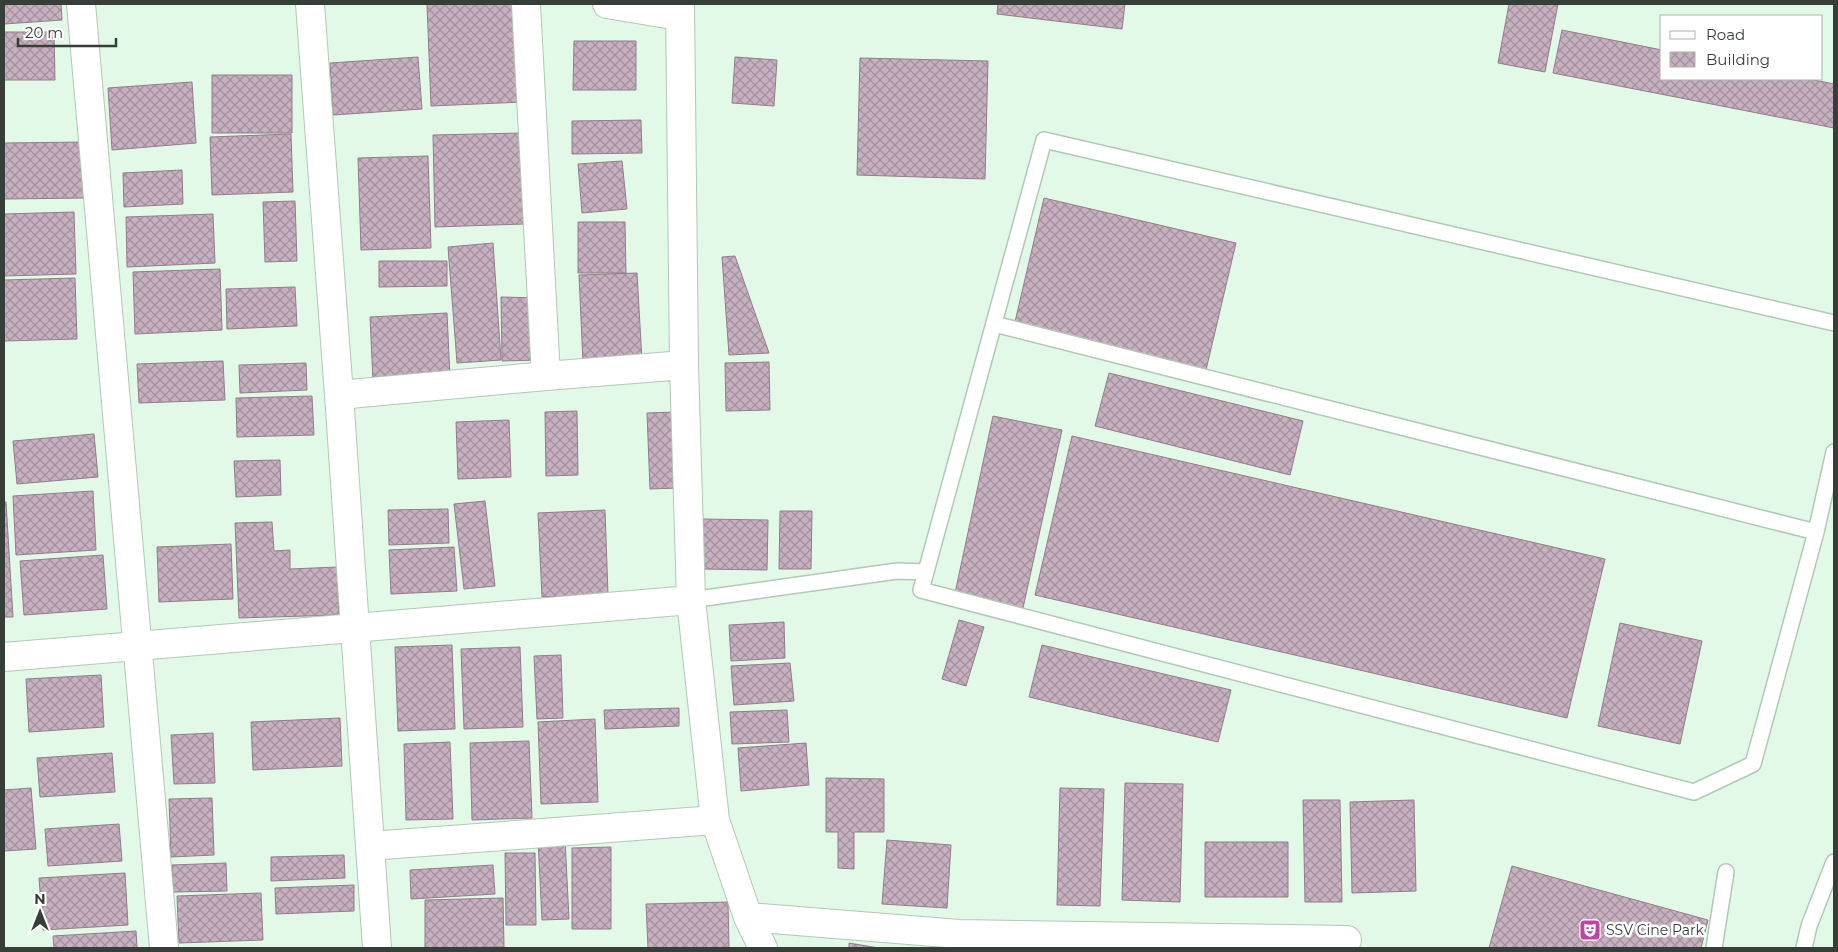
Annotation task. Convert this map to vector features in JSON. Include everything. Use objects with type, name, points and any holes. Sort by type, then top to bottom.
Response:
[{"type":"street","points":[[82,4],[164,948]]},
{"type":"street","points":[[310,4],[378,948]]},
{"type":"street","points":[[526,4],[546,376]]},
{"type":"street","points":[[607,4],[680,10],[684,365],[691,600],[715,820],[748,917],[764,948]]},
{"type":"street","points":[[339,395],[684,365]]},
{"type":"street","points":[[4,657],[691,600]]},
{"type":"street","points":[[370,846],[715,820]]},
{"type":"street","points":[[748,917],[959,934],[1347,940]]},
{"type":"lane","points":[[1834,323],[1044,140],[921,590],[1694,792],[1752,764],[1816,532],[1834,452]]},
{"type":"lane","points":[[994,324],[1816,532]]},
{"type":"lane","points":[[691,600],[897,571],[926,572]]},
{"type":"lane","points":[[1804,948],[1808,926],[1834,862]]},
{"type":"lane","points":[[1714,948],[1726,872]]},
{"type":"building","points":[[4,4],[61,4],[62,20],[4,24]]},
{"type":"building","points":[[427,4],[520,4],[523,102],[431,106]]},
{"type":"building","points":[[998,4],[1125,4],[1122,29],[997,14]]},
{"type":"building","points":[[1509,4],[1558,4],[1545,72],[1498,63]]},
{"type":"building","points":[[1562,30],[1660,50],[1660,80],[1814,80],[1834,84],[1834,128],[1553,73]]},
{"type":"building","points":[[4,32],[54,32],[55,80],[4,80]]},
{"type":"building","points":[[574,41],[636,41],[636,90],[573,90]]},
{"type":"building","points":[[418,57],[422,109],[333,115],[330,63]]},
{"type":"building","points":[[735,57],[777,60],[774,106],[732,103]]},
{"type":"building","points":[[860,58],[988,61],[985,179],[857,175]]},
{"type":"building","points":[[212,75],[292,75],[292,133],[212,133]]},
{"type":"building","points":[[192,82],[196,143],[112,150],[108,88]]},
{"type":"building","points":[[641,120],[642,153],[572,154],[572,121]]},
{"type":"building","points":[[521,133],[524,224],[435,227],[433,135]]},
{"type":"building","points":[[291,134],[293,192],[212,195],[210,137]]},
{"type":"building","points":[[84,142],[85,198],[4,199],[4,143]]},
{"type":"building","points":[[428,156],[431,248],[361,250],[358,158]]},
{"type":"building","points":[[622,161],[627,209],[582,213],[578,164]]},
{"type":"building","points":[[182,170],[183,204],[124,207],[123,173]]},
{"type":"building","points":[[1044,198],[1236,243],[1206,370],[1014,326]]},
{"type":"building","points":[[295,201],[297,261],[265,262],[263,202]]},
{"type":"building","points":[[74,212],[76,274],[4,276],[4,214]]},
{"type":"building","points":[[213,214],[215,263],[127,267],[126,217]]},
{"type":"building","points":[[578,222],[625,222],[626,273],[578,273]]},
{"type":"building","points":[[493,243],[501,360],[457,363],[448,247]]},
{"type":"building","points":[[735,256],[769,353],[729,355],[722,257]]},
{"type":"building","points":[[379,261],[447,261],[447,286],[379,287]]},
{"type":"building","points":[[220,269],[222,330],[135,334],[133,272]]},
{"type":"building","points":[[637,273],[642,361],[583,363],[579,275]]},
{"type":"building","points":[[75,278],[77,339],[4,341],[4,280]]},
{"type":"building","points":[[295,287],[297,326],[227,329],[226,289]]},
{"type":"building","points":[[501,297],[539,298],[539,360],[502,361]]},
{"type":"building","points":[[447,313],[450,377],[373,381],[370,317]]},
{"type":"building","points":[[223,361],[225,400],[139,403],[137,364]]},
{"type":"building","points":[[769,362],[770,410],[726,411],[725,363]]},
{"type":"building","points":[[306,363],[307,390],[240,393],[239,365]]},
{"type":"building","points":[[1109,373],[1303,421],[1290,475],[1095,426]]},
{"type":"building","points":[[312,396],[314,435],[237,437],[236,398]]},
{"type":"building","points":[[577,411],[578,475],[546,476],[545,412]]},
{"type":"building","points":[[675,412],[678,488],[650,489],[647,413]]},
{"type":"building","points":[[993,416],[1062,430],[1023,608],[955,593]]},
{"type":"building","points":[[509,420],[511,477],[458,479],[456,422]]},
{"type":"building","points":[[94,434],[98,477],[17,484],[13,441]]},
{"type":"building","points":[[1072,436],[1605,559],[1567,718],[1035,595]]},
{"type":"building","points":[[280,460],[281,495],[236,497],[234,461]]},
{"type":"building","points":[[93,491],[96,550],[16,555],[13,496]]},
{"type":"building","points":[[485,501],[495,586],[464,589],[454,504]]},
{"type":"building","points":[[4,502],[6,502],[13,617],[4,617]]},
{"type":"building","points":[[448,509],[449,543],[389,545],[388,510]]},
{"type":"building","points":[[605,510],[608,595],[542,597],[538,513]]},
{"type":"building","points":[[780,511],[812,511],[811,569],[779,569]]},
{"type":"building","points":[[703,519],[768,520],[767,570],[702,569]]},
{"type":"building","points":[[272,522],[274,551],[290,550],[290,569],[337,567],[339,615],[239,618],[235,523]]},
{"type":"building","points":[[231,544],[233,599],[159,602],[157,547]]},
{"type":"building","points":[[454,547],[457,591],[391,594],[389,550]]},
{"type":"building","points":[[103,555],[107,609],[24,615],[20,561]]},
{"type":"building","points":[[959,620],[984,627],[966,686],[942,679]]},
{"type":"building","points":[[784,622],[785,658],[731,661],[729,625]]},
{"type":"building","points":[[1620,623],[1702,641],[1680,744],[1598,726]]},
{"type":"building","points":[[452,645],[455,729],[398,731],[395,647]]},
{"type":"building","points":[[1042,645],[1231,690],[1218,742],[1029,697]]},
{"type":"building","points":[[520,647],[523,727],[464,729],[461,649]]},
{"type":"building","points":[[561,655],[563,718],[537,719],[534,656]]},
{"type":"building","points":[[790,663],[794,701],[734,705],[731,666]]},
{"type":"building","points":[[101,675],[104,727],[29,732],[26,679]]},
{"type":"building","points":[[679,708],[679,726],[605,729],[604,710]]},
{"type":"building","points":[[787,710],[789,742],[732,744],[730,712]]},
{"type":"building","points":[[340,718],[342,766],[253,770],[251,722]]},
{"type":"building","points":[[595,719],[598,802],[541,804],[538,722]]},
{"type":"building","points":[[213,733],[215,783],[174,784],[171,735]]},
{"type":"building","points":[[529,741],[532,818],[472,820],[470,743]]},
{"type":"building","points":[[450,742],[453,819],[406,820],[404,744]]},
{"type":"building","points":[[806,743],[809,785],[741,791],[738,748]]},
{"type":"building","points":[[112,753],[115,792],[40,797],[37,758]]},
{"type":"building","points":[[826,778],[884,779],[884,832],[854,832],[854,869],[838,868],[838,832],[826,832]]},
{"type":"building","points":[[1125,783],[1183,784],[1180,902],[1122,900]]},
{"type":"building","points":[[31,788],[36,849],[4,851],[4,790]]},
{"type":"building","points":[[1060,788],[1104,789],[1100,906],[1057,905]]},
{"type":"building","points":[[212,798],[214,855],[171,857],[169,799]]},
{"type":"building","points":[[1303,800],[1340,800],[1342,902],[1305,902]]},
{"type":"building","points":[[1414,800],[1416,891],[1352,893],[1350,802]]},
{"type":"building","points":[[119,824],[122,861],[48,866],[45,829]]},
{"type":"building","points":[[565,839],[569,919],[542,920],[538,840]]},
{"type":"building","points":[[887,840],[951,845],[947,908],[882,904]]},
{"type":"building","points":[[1205,842],[1288,842],[1288,897],[1205,897]]},
{"type":"building","points":[[611,847],[611,929],[572,929],[572,848]]},
{"type":"building","points":[[505,853],[535,853],[536,925],[506,925]]},
{"type":"building","points":[[344,855],[345,878],[271,881],[271,857]]},
{"type":"building","points":[[226,863],[227,891],[173,892],[172,865]]},
{"type":"building","points":[[493,865],[495,894],[411,899],[410,870]]},
{"type":"building","points":[[1512,866],[1708,920],[1701,948],[1489,948]]},
{"type":"building","points":[[125,873],[128,925],[43,930],[39,878]]},
{"type":"building","points":[[354,885],[354,911],[276,914],[275,888]]},
{"type":"building","points":[[261,893],[263,940],[179,943],[177,896]]},
{"type":"building","points":[[503,898],[504,947],[425,948],[425,900]]},
{"type":"building","points":[[728,902],[729,948],[648,948],[646,904]]},
{"type":"building","points":[[136,931],[137,948],[54,948],[53,936]]},
{"type":"building","points":[[849,943],[879,948],[849,948]]},
{"type":"place","name":"SSV Cine Park","points":[[1590,930]]}]
